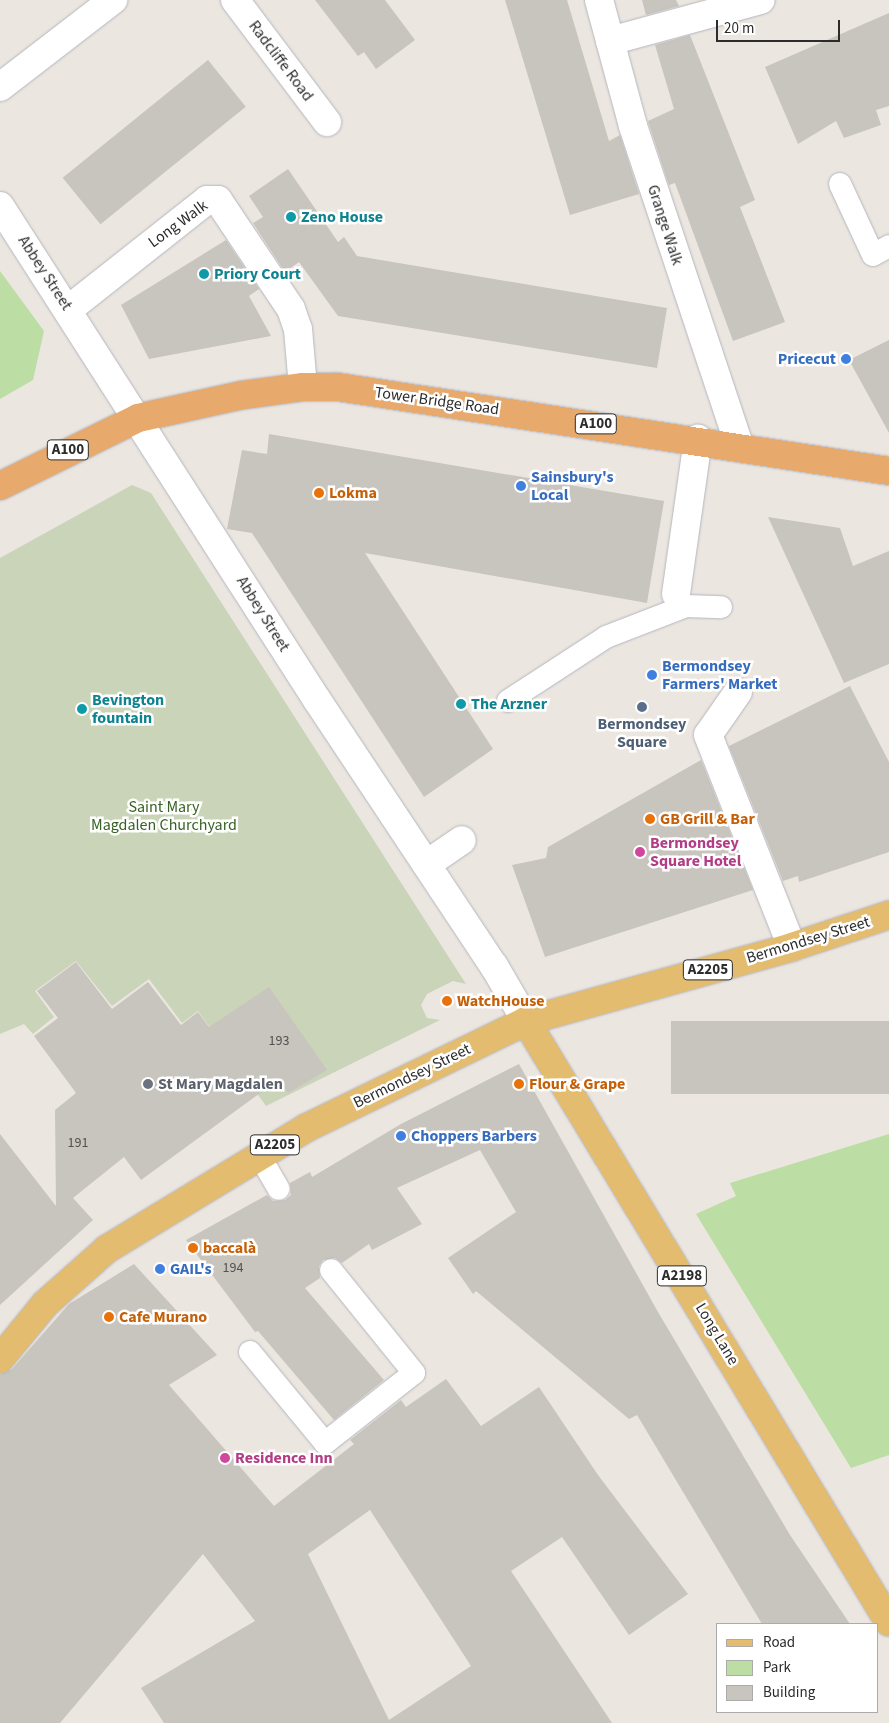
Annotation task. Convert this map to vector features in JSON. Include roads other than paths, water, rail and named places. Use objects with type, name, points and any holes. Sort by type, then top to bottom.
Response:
[{"type":"highway","name":"Tower Bridge Road","points":[[0,486],[138,418],[244,394],[302,386],[338,387],[698,439],[740,448],[889,471]]},
{"type":"main road","name":"Bermondsey Street","points":[[0,1360],[46,1304],[107,1249],[259,1155],[526,1021],[792,947],[889,914]]},
{"type":"main road","name":"Long Lane","points":[[526,1021],[889,1622]]},
{"type":"street","points":[[0,87],[114,0]]},
{"type":"street","name":"Radcliffe Road","points":[[235,0],[327,122]]},
{"type":"street","name":"Grange Walk","points":[[600,0],[642,154],[740,448]]},
{"type":"street","points":[[610,41],[761,0]]},
{"type":"street","name":"Long Walk","points":[[69,309],[207,200],[218,200],[291,309],[298,330],[302,386]]},
{"type":"street","name":"Abbey Street","points":[[0,206],[69,309],[526,1021]]},
{"type":"street","points":[[676,594],[698,439]]},
{"type":"street","points":[[738,692],[708,735],[792,947]]},
{"type":"street","points":[[427,864],[462,840]]},
{"type":"lane","points":[[840,184],[873,255],[889,246]]},
{"type":"lane","points":[[508,701],[606,637],[686,606],[721,607]]},
{"type":"lane","points":[[259,1155],[279,1189]]},
{"type":"lane","points":[[250,1352],[325,1443],[414,1373],[331,1270]]},
{"type":"place","name":"Zeno House","points":[[291,217]]},
{"type":"place","name":"Priory Court","points":[[204,274]]},
{"type":"place","name":"Pricecut","points":[[846,359]]},
{"type":"place","name":"Sainsbury's Local","points":[[521,486]]},
{"type":"place","name":"Lokma","points":[[319,493]]},
{"type":"place","name":"Bermondsey Farmers' Market","points":[[652,675]]},
{"type":"place","name":"The Arzner","points":[[461,704]]},
{"type":"place","name":"Bermondsey Square","points":[[642,707]]},
{"type":"place","name":"Bevington fountain","points":[[82,709]]},
{"type":"place","name":"GB Grill & Bar","points":[[650,819]]},
{"type":"place","name":"Bermondsey Square Hotel","points":[[640,852]]},
{"type":"place","name":"WatchHouse","points":[[447,1001]]},
{"type":"place","name":"St Mary Magdalen","points":[[148,1084]]},
{"type":"place","name":"Flour & Grape","points":[[519,1084]]},
{"type":"place","name":"Choppers Barbers","points":[[401,1136]]},
{"type":"place","name":"baccalà","points":[[193,1248]]},
{"type":"place","name":"GAIL's","points":[[160,1269]]},
{"type":"place","name":"Cafe Murano","points":[[109,1317]]},
{"type":"place","name":"Residence Inn","points":[[225,1458]]},
{"type":"park label","name":"Saint Mary Magdalen Churchyard","points":[[164,816]]}]
